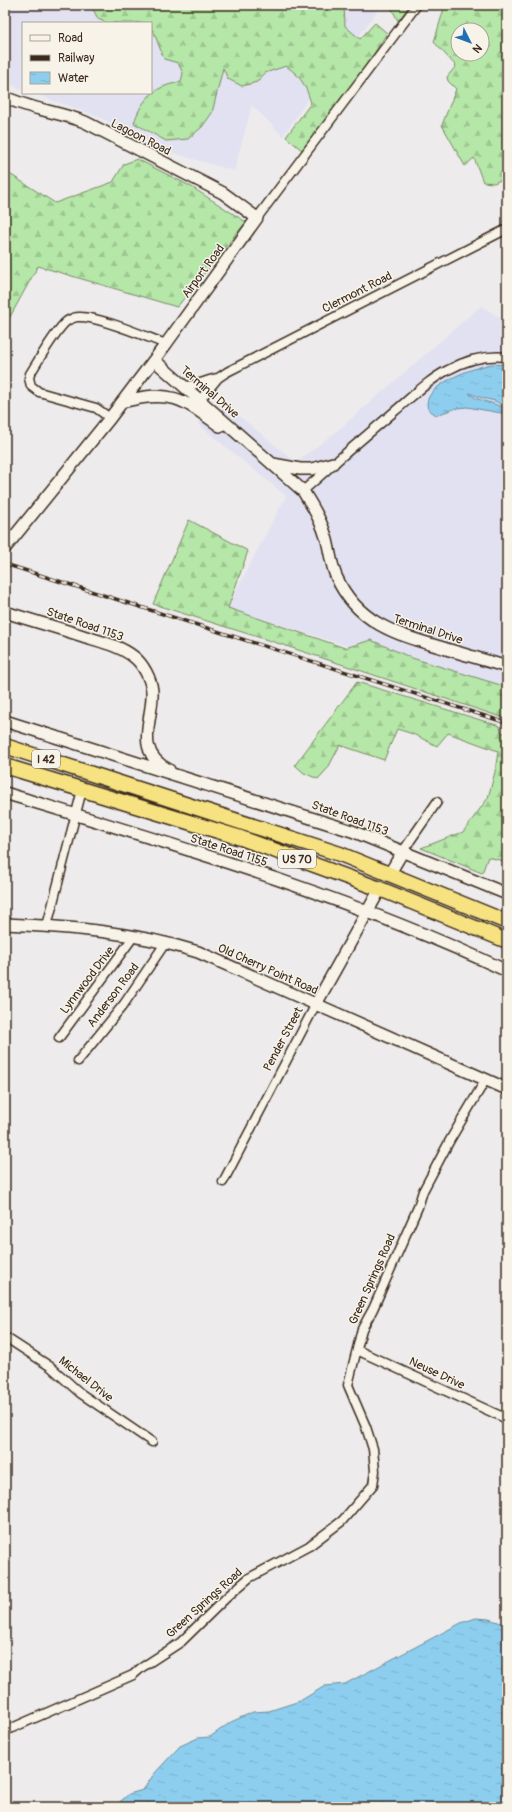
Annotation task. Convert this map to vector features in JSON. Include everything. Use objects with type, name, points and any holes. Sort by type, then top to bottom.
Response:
[{"type":"highway","name":"I 42","points":[[5,746],[340,854],[390,873],[507,922]]},
{"type":"highway","name":"US 70","points":[[5,766],[241,838],[380,889],[507,941]]},
{"type":"street","name":"Airport Road","points":[[5,548],[110,418],[166,344],[257,218],[417,5]]},
{"type":"street","name":"Lagoon Road","points":[[5,97],[21,104],[63,114],[85,122],[223,193],[257,218]]},
{"type":"street","name":"Clermont Road","points":[[200,400],[218,378],[227,372],[507,229]]},
{"type":"street","points":[[110,418],[96,408],[39,392],[31,386],[28,378],[30,374],[59,331],[69,320],[84,317],[105,322],[166,344]]},
{"type":"street","points":[[303,491],[333,463],[425,386],[447,370],[472,360],[497,356],[507,357]]},
{"type":"street","name":"Terminal Drive","points":[[154,360],[303,491],[316,511],[322,524],[336,576],[344,591],[354,604],[371,620],[395,633],[507,667]]},
{"type":"street","name":"Clermont Road","points":[[184,386],[199,384],[210,379],[218,378]]},
{"type":"street","points":[[122,402],[158,395],[179,399],[200,411],[230,434],[243,438]]},
{"type":"street","points":[[273,464],[300,469],[312,469],[333,463]]},
{"type":"street","name":"State Road 1153","points":[[5,612],[117,647],[134,657],[145,670],[152,690],[146,732],[148,746],[153,757],[161,764],[182,777]]},
{"type":"street","name":"State Road 1153","points":[[5,721],[318,820],[403,851],[507,894]]},
{"type":"street","points":[[47,926],[82,790]]},
{"type":"street","name":"State Road 1155","points":[[5,793],[292,885],[367,911],[465,951],[507,971]]},
{"type":"street","points":[[390,873],[403,851],[438,802]]},
{"type":"street","name":"Pender Street","points":[[223,1182],[316,1004],[380,889]]},
{"type":"street","name":"Old Cherry Point Road","points":[[5,924],[78,928],[166,942],[217,959],[430,1056],[507,1089]]},
{"type":"street","name":"Lynnwood Drive","points":[[59,1038],[134,936]]},
{"type":"street","name":"Anderson Road","points":[[78,1061],[124,1004],[166,942]]},
{"type":"street","name":"Green Springs Road","points":[[5,1731],[134,1675],[141,1668],[181,1642],[228,1596],[249,1578],[309,1546],[342,1521],[373,1484],[376,1471],[370,1438],[348,1386],[362,1329],[373,1309],[418,1206],[423,1191],[450,1140],[486,1079]]},
{"type":"street","name":"Michael Drive","points":[[5,1338],[52,1367],[80,1393],[152,1442]]},
{"type":"street","name":"Neuse Drive","points":[[357,1350],[507,1419]]},
{"type":"shaded area","points":[[5,5],[381,5],[341,61],[318,84],[283,136],[252,105],[234,171],[167,151],[97,116],[35,94],[152,94],[152,22],[22,22],[22,90],[5,82]]},
{"type":"shaded area","points":[[481,306],[507,322],[507,696],[227,608],[286,496],[198,424],[219,400],[296,462],[336,432]]},
{"type":"green space","points":[[91,5],[344,5],[345,26],[360,39],[375,23],[387,33],[372,57],[303,151],[286,137],[311,103],[302,82],[296,74],[286,66],[265,73],[257,82],[242,86],[228,79],[223,68],[212,113],[202,127],[188,139],[166,141],[134,123],[137,114],[146,100],[157,90],[181,82],[183,73],[178,63],[164,59],[152,30],[152,22],[105,22],[98,19]]},
{"type":"green space","points":[[390,5],[410,5],[398,21]]},
{"type":"green space","points":[[445,5],[507,5],[507,177],[494,183],[483,182],[474,158],[465,166],[442,125],[456,89],[448,81],[447,77],[456,66],[452,62],[490,62],[490,22],[450,22],[450,59],[434,42]]},
{"type":"green space","points":[[137,159],[190,186],[246,222],[177,307],[38,266],[5,326],[5,171],[55,203],[113,182],[124,164]]},
{"type":"green space","points":[[189,520],[248,551],[228,608],[345,648],[371,640],[412,658],[507,687],[507,719],[277,643],[153,604]]},
{"type":"green space","points":[[357,682],[500,726],[501,732],[507,734],[507,862],[488,857],[482,873],[421,848],[463,832],[488,798],[495,772],[498,751],[448,733],[437,746],[413,734],[397,729],[384,760],[340,745],[328,768],[318,779],[304,773],[295,765]]},
{"type":"water","points":[[493,364],[507,365],[507,408],[495,401],[469,393],[477,398],[502,407],[507,411],[507,414],[467,407],[457,408],[436,415],[428,409],[428,401],[432,393],[440,385],[463,373]]},
{"type":"water","points":[[476,1618],[489,1619],[507,1625],[507,1807],[114,1807],[129,1794],[143,1790],[154,1774],[180,1746],[198,1738],[210,1737],[231,1722],[253,1712],[269,1711],[300,1701],[325,1686],[345,1684],[461,1623]]},
{"type":"railway","points":[[5,564],[507,723]]}]
